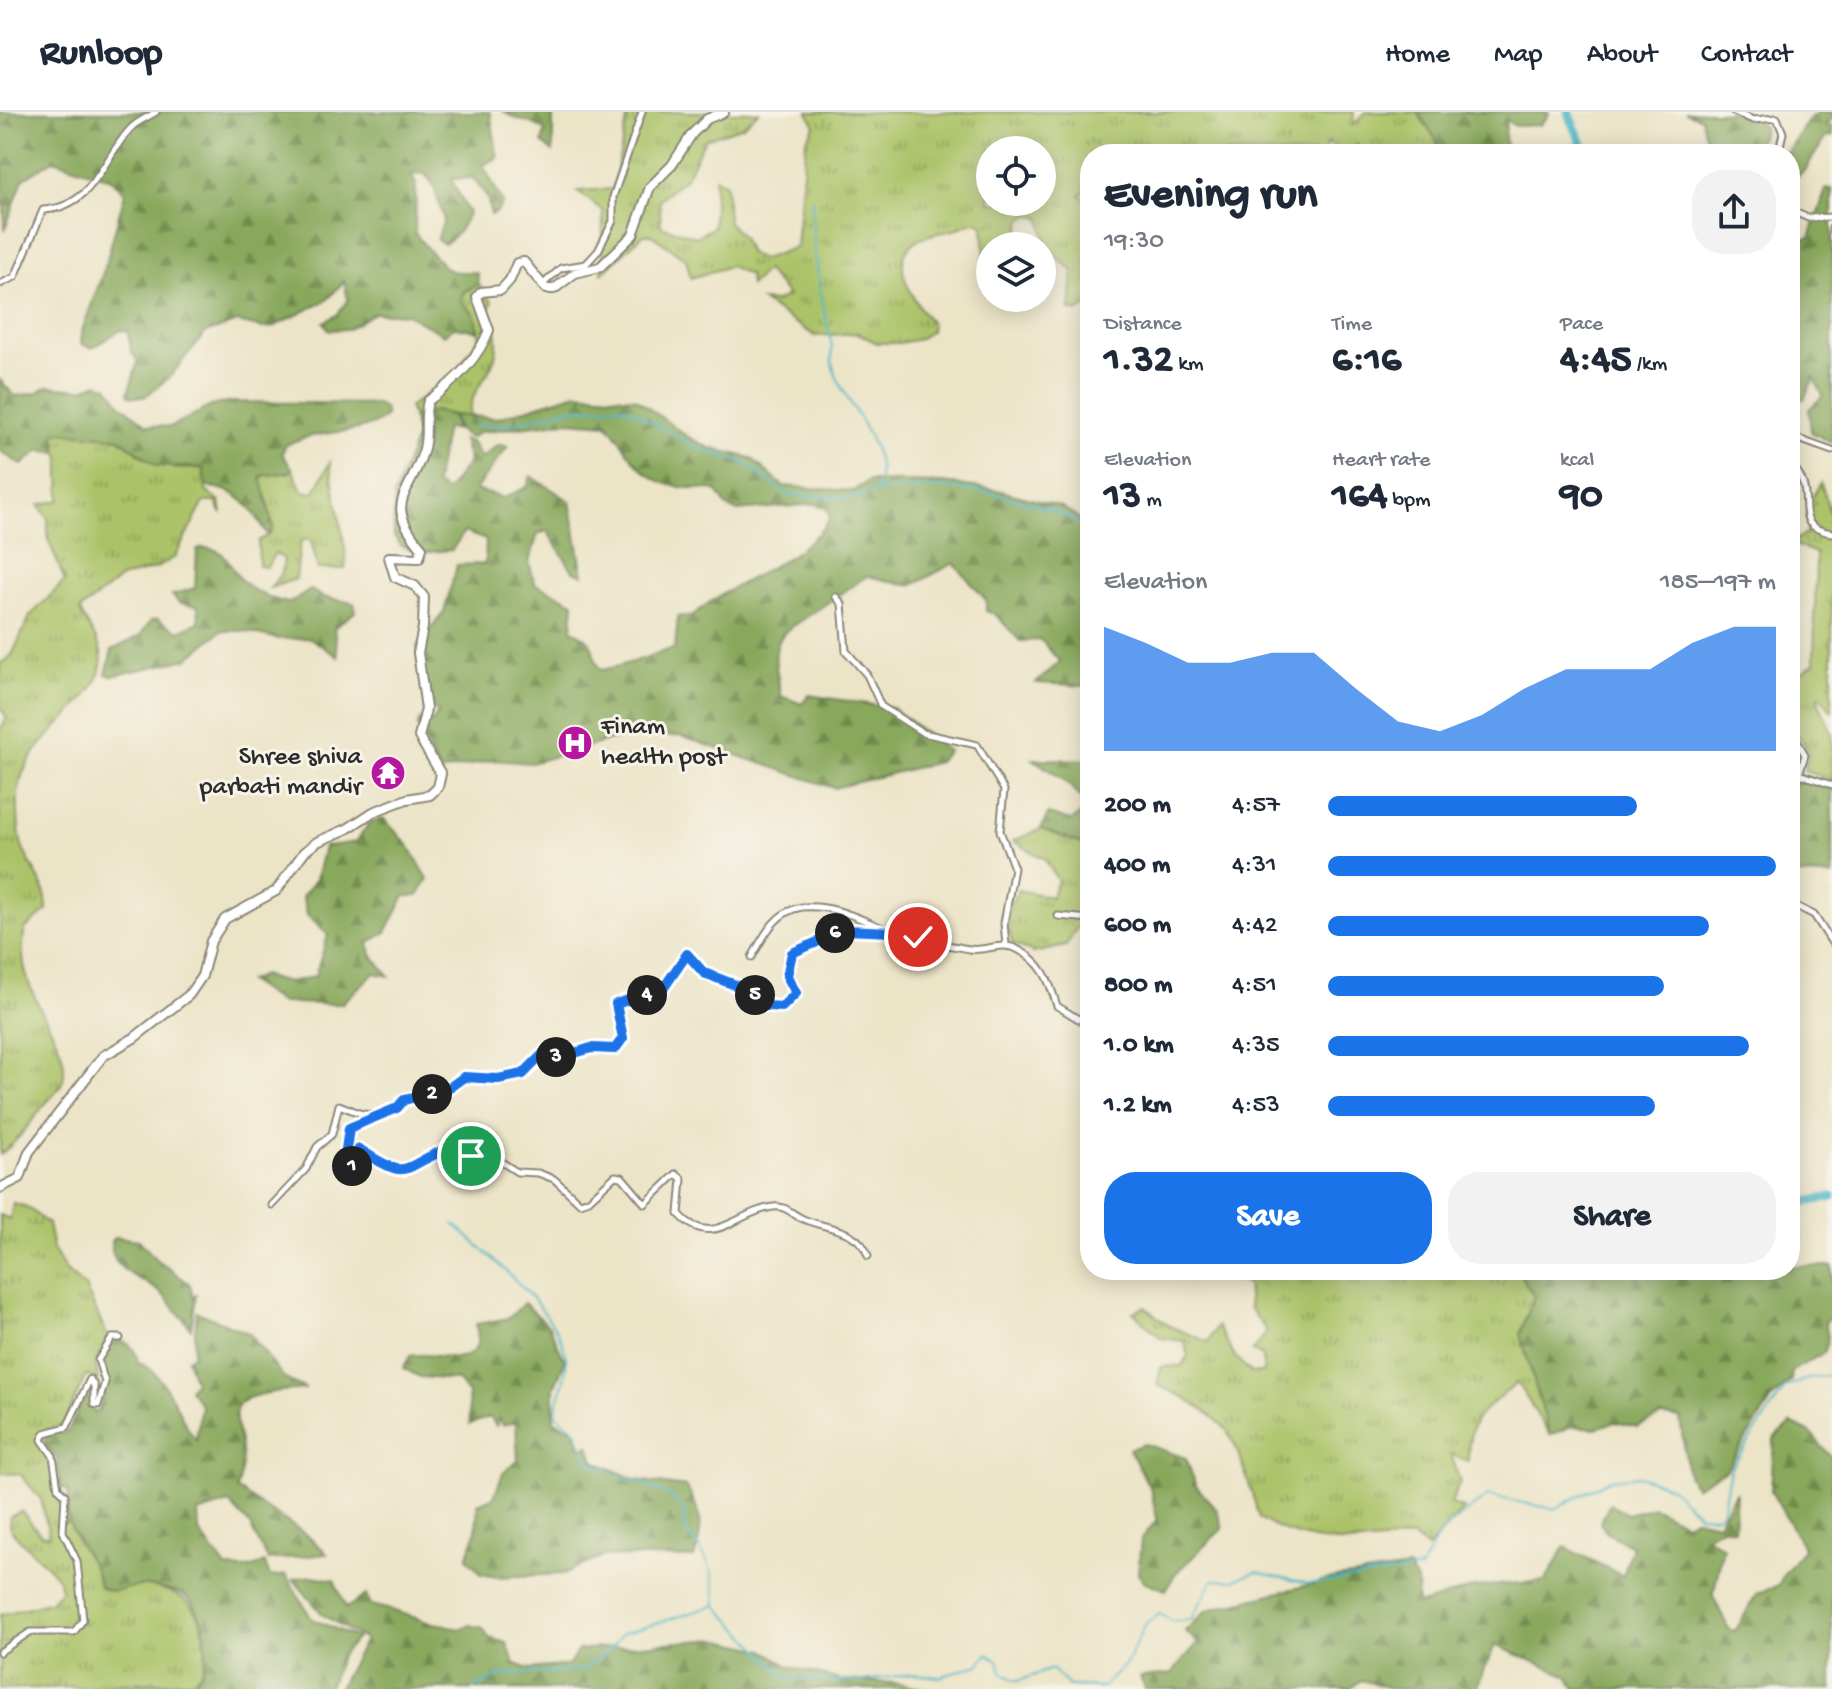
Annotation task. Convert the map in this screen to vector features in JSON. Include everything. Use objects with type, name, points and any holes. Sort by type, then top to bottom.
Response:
[{"type":"main road","points":[[0,1188],[20,1178],[29,1152],[103,1056],[134,1038],[189,995],[202,976],[211,941],[225,919],[276,891],[304,852],[317,842],[347,829],[373,812],[407,799],[430,795],[438,787],[441,774],[419,737],[426,709],[418,653],[424,597],[415,586],[395,577],[389,557],[398,554],[419,558],[422,548],[406,532],[401,520],[405,491],[423,453],[428,401],[459,375],[484,343],[489,330],[477,297],[481,292],[501,290],[510,280],[517,263],[524,262],[540,286],[554,289],[566,278],[600,267],[633,235],[650,187],[672,165],[692,134],[707,119],[724,112]]},
{"type":"street","points":[[0,284],[15,277],[43,210],[64,209],[96,182],[126,133],[156,112]]},
{"type":"street","points":[[540,286],[547,284],[561,268],[586,264],[598,251],[613,221],[613,197],[642,112]]},
{"type":"street","points":[[1734,112],[1753,120],[1777,118],[1783,133],[1780,144]]},
{"type":"street","points":[[1800,214],[1808,218],[1832,217]]},
{"type":"street","points":[[1832,228],[1832,239]]},
{"type":"street","points":[[1800,440],[1832,451]]},
{"type":"street","points":[[1800,475],[1806,482],[1807,522],[1811,527],[1832,533]]},
{"type":"street","points":[[836,597],[842,604],[846,651],[867,675],[881,706],[923,733],[977,745],[1003,785],[1000,831],[1014,868],[1004,923],[1006,945]]},
{"type":"street","points":[[1800,746],[1805,755],[1800,771]]},
{"type":"street","points":[[1800,774],[1832,785]]},
{"type":"street","points":[[752,957],[776,918],[800,907],[832,908],[893,932],[974,950],[1006,945],[1045,969],[1057,1006],[1080,1020]]},
{"type":"street","points":[[1800,908],[1814,915],[1832,943]]},
{"type":"street","points":[[1058,916],[1080,918]]},
{"type":"street","points":[[868,1256],[856,1239],[777,1206],[755,1211],[727,1227],[701,1230],[690,1226],[679,1214],[682,1179],[676,1174],[645,1204],[622,1177],[615,1176],[589,1200],[580,1203],[554,1179],[538,1173],[517,1172],[500,1161],[478,1162],[462,1152],[447,1149],[405,1170],[392,1169],[359,1149],[347,1170],[344,1164],[347,1131],[376,1114],[397,1108],[404,1100],[446,1090],[464,1077],[498,1079],[523,1074],[546,1051],[559,1058],[591,1048],[615,1049],[623,1038],[616,1004],[663,989],[687,954],[704,973],[751,991],[768,1006],[782,1007],[796,993],[787,976],[792,953],[845,930],[893,932]]},
{"type":"street","points":[[272,1205],[306,1169],[317,1147],[332,1134],[340,1115],[339,1105],[362,1114],[376,1114]]},
{"type":"street","points":[[0,1652],[30,1632],[74,1632],[83,1620],[77,1561],[63,1532],[65,1495],[58,1488],[53,1456],[42,1440],[45,1433],[67,1427],[90,1379],[94,1386],[94,1404],[98,1405],[105,1382],[98,1360],[112,1338],[120,1338]]},
{"type":"green space","points":[[0,112],[490,112],[498,158],[483,165],[503,203],[496,213],[491,215],[487,197],[473,178],[451,179],[469,213],[459,231],[445,244],[437,240],[444,220],[433,184],[424,173],[411,175],[416,183],[415,233],[448,269],[477,273],[479,284],[463,292],[461,301],[474,314],[479,331],[454,327],[444,335],[407,314],[391,313],[374,313],[348,329],[329,330],[324,322],[337,315],[348,300],[344,281],[327,300],[273,327],[262,328],[238,322],[205,333],[168,379],[144,397],[131,397],[128,394],[138,361],[131,351],[128,331],[121,330],[92,348],[81,344],[82,331],[105,267],[125,193],[112,179],[53,160],[23,179],[5,230]]},
{"type":"green space","points":[[504,112],[553,112],[553,152],[542,143],[545,130]]},
{"type":"green space","points":[[653,112],[759,112],[743,126],[705,139],[686,177],[659,200],[661,226],[696,237],[713,227],[715,178],[726,184],[728,222],[742,237],[749,253],[761,260],[796,247],[806,140],[815,126],[808,112],[1354,112],[1353,125],[1366,112],[1417,112],[1437,144],[1080,144],[1080,310],[1077,312],[1070,310],[1073,271],[1056,256],[1056,232],[1044,232],[1041,218],[1033,216],[1056,216],[1056,136],[976,136],[976,216],[1028,216],[1022,220],[1019,232],[983,232],[983,226],[975,222],[913,243],[905,253],[905,279],[911,294],[932,324],[931,331],[919,339],[900,343],[877,343],[857,333],[815,336],[762,301],[775,302],[788,296],[766,270],[750,286],[749,275],[730,266],[691,278],[686,259],[650,234],[643,235],[602,273],[603,211],[578,191],[613,189],[628,115]]},
{"type":"green space","points":[[1417,112],[1549,114],[1540,125],[1515,126],[1506,120],[1506,144],[1437,144]]},
{"type":"green space","points":[[1685,112],[1745,112],[1763,127],[1762,133],[1756,144],[1718,144],[1705,136],[1701,118]]},
{"type":"green space","points":[[1819,112],[1832,112],[1832,120],[1825,125],[1832,127],[1832,137],[1826,137],[1800,174],[1800,144],[1792,144],[1811,117]]},
{"type":"green space","points":[[1826,189],[1832,189],[1832,443],[1811,432],[1809,409],[1823,396],[1814,377],[1804,399],[1800,399],[1800,240],[1810,237]]},
{"type":"green space","points":[[479,284],[492,302],[489,310],[496,330],[497,347],[494,361],[475,394],[470,418],[434,411],[413,417],[409,407],[455,374],[479,337],[479,331],[461,301],[463,292]]},
{"type":"green space","points":[[0,380],[15,396],[36,393],[48,386],[82,389],[98,383],[108,386],[121,404],[147,425],[170,427],[211,406],[227,402],[376,404],[384,408],[386,416],[364,427],[310,436],[285,446],[282,454],[292,468],[290,472],[261,476],[273,527],[270,534],[266,533],[242,500],[226,491],[206,487],[203,468],[157,466],[119,438],[58,432],[54,434],[56,453],[40,450],[22,465],[0,451]]},
{"type":"green space","points":[[577,393],[635,398],[688,437],[710,448],[751,458],[783,486],[853,491],[869,481],[943,483],[997,490],[1062,507],[1080,520],[1080,686],[1036,683],[1060,662],[1041,640],[1020,641],[995,614],[986,611],[986,600],[954,563],[911,586],[867,576],[786,631],[780,638],[776,654],[781,696],[802,704],[809,695],[893,708],[948,751],[938,762],[834,788],[680,736],[621,737],[531,763],[493,760],[440,772],[417,727],[421,719],[433,722],[438,711],[427,707],[417,646],[444,612],[457,565],[485,564],[486,540],[464,532],[452,550],[419,553],[401,546],[394,536],[394,494],[417,436],[413,417],[434,411],[452,415],[456,430],[446,428],[435,484],[446,492],[469,462],[463,440],[471,442],[481,458],[497,445],[508,446],[475,490],[504,498],[527,487],[531,476],[570,501],[583,575],[573,571],[547,531],[538,534],[529,562],[535,584],[574,602],[572,630],[590,643],[601,670],[675,648],[678,616],[691,617],[707,604],[801,549],[830,519],[827,508],[816,504],[736,511],[727,507],[716,490],[679,487],[659,481],[640,467],[607,424],[569,421],[480,432],[470,438],[460,432],[454,415],[497,418]]},
{"type":"green space","points":[[68,430],[119,438],[144,457],[176,469],[203,468],[206,471],[206,491],[220,502],[222,514],[216,502],[204,502],[175,557],[156,568],[121,578],[80,610],[101,652],[100,670],[93,687],[34,754],[23,773],[18,794],[20,836],[42,885],[47,910],[25,929],[23,953],[33,994],[59,1047],[64,1063],[63,1080],[22,1134],[0,1155],[0,729],[7,718],[0,707],[0,664],[12,655],[30,616],[65,581],[48,539],[48,518],[39,505],[60,500],[60,459],[54,434]]},
{"type":"green space","points":[[330,462],[345,549],[345,569],[318,569],[311,541],[305,539],[300,543],[296,579],[270,588],[282,572],[284,559],[275,553],[267,567],[259,566],[258,541],[270,534],[273,527],[260,476],[290,472],[292,468],[302,491],[314,493]]},
{"type":"green space","points":[[1821,483],[1832,519],[1832,711],[1820,696],[1817,698],[1832,733],[1832,780],[1804,771],[1809,751],[1800,738],[1800,674],[1814,663],[1816,553],[1800,547],[1800,537],[1807,534],[1811,499]]},
{"type":"green space","points":[[201,548],[221,553],[243,581],[268,597],[289,603],[311,590],[323,597],[354,603],[356,611],[334,628],[338,657],[310,638],[279,639],[244,631],[221,631],[187,659],[112,676],[106,674],[112,650],[140,636],[151,620],[158,619],[179,631],[199,622],[198,606],[179,603],[172,595],[195,588],[197,551]]},
{"type":"green space","points":[[1033,759],[1080,760],[1080,797],[1065,781]]},
{"type":"green space","points":[[1800,777],[1832,786],[1832,876],[1800,875]]},
{"type":"green space","points":[[1048,814],[1071,821],[1080,814],[1080,843],[1041,829]]},
{"type":"green space","points":[[383,818],[409,846],[428,879],[418,896],[405,896],[386,932],[369,943],[372,955],[389,976],[374,973],[341,1004],[281,1003],[248,981],[263,975],[288,982],[315,976],[328,935],[307,915],[302,897],[316,879],[324,847],[356,842],[369,823]]},
{"type":"green space","points":[[1041,829],[1080,843],[1080,923],[1066,946],[1033,953],[1012,943],[1008,915],[1019,890],[1051,897],[1058,881],[1045,859],[1013,841]]},
{"type":"green space","points":[[13,1203],[27,1207],[48,1224],[53,1249],[66,1271],[85,1287],[108,1337],[96,1363],[100,1396],[96,1399],[95,1379],[86,1375],[64,1424],[44,1431],[42,1436],[42,1443],[53,1463],[54,1487],[63,1495],[61,1520],[67,1523],[67,1515],[90,1559],[99,1585],[114,1588],[141,1585],[165,1590],[196,1611],[204,1635],[206,1666],[190,1684],[0,1689],[0,1615],[51,1601],[61,1591],[55,1575],[9,1526],[10,1517],[21,1511],[41,1535],[49,1536],[41,1499],[20,1474],[0,1473],[0,1215],[10,1219]]},
{"type":"green space","points":[[115,1237],[139,1240],[156,1259],[190,1284],[193,1298],[196,1295],[191,1329],[162,1294],[116,1261],[111,1241]]},
{"type":"green space","points":[[1800,1266],[1832,1266],[1832,1316],[1825,1322],[1828,1337],[1825,1352],[1792,1371],[1791,1380],[1772,1399],[1726,1470],[1695,1487],[1688,1475],[1680,1418],[1662,1416],[1637,1427],[1615,1422],[1595,1428],[1572,1426],[1550,1435],[1520,1334],[1534,1296],[1524,1280],[1800,1280]]},
{"type":"green space","points":[[1238,1280],[1524,1280],[1534,1296],[1520,1334],[1550,1435],[1517,1383],[1487,1408],[1474,1424],[1468,1446],[1468,1462],[1451,1454],[1460,1482],[1451,1504],[1464,1509],[1427,1549],[1413,1537],[1372,1542],[1333,1542],[1277,1528],[1259,1518],[1239,1456],[1225,1428],[1193,1403],[1157,1385],[1161,1367],[1182,1366],[1188,1356],[1184,1341],[1161,1338],[1133,1312],[1145,1307],[1169,1326],[1208,1342],[1217,1326],[1235,1357],[1251,1373],[1264,1373],[1262,1356],[1253,1351],[1267,1332],[1249,1307],[1247,1283]]},
{"type":"green space","points":[[524,1303],[549,1326],[565,1361],[554,1387],[554,1421],[574,1429],[582,1449],[589,1445],[594,1461],[636,1480],[686,1487],[700,1521],[694,1558],[605,1556],[563,1574],[497,1577],[482,1574],[467,1558],[476,1531],[478,1504],[494,1497],[503,1473],[518,1461],[516,1422],[502,1425],[499,1417],[496,1426],[490,1417],[470,1424],[468,1394],[457,1380],[420,1377],[403,1368],[410,1356],[467,1356],[478,1340],[476,1324],[509,1318]]},
{"type":"green space","points":[[197,1312],[249,1333],[285,1379],[306,1389],[270,1392],[249,1398],[238,1406],[236,1416],[241,1465],[237,1489],[295,1527],[327,1554],[268,1560],[249,1524],[229,1503],[198,1513],[199,1532],[226,1568],[245,1569],[265,1563],[270,1577],[286,1575],[312,1619],[357,1638],[341,1656],[328,1689],[101,1689],[119,1683],[195,1681],[205,1660],[205,1633],[196,1608],[179,1593],[146,1586],[116,1591],[100,1587],[94,1569],[74,1534],[68,1513],[68,1491],[60,1487],[57,1460],[45,1444],[45,1436],[68,1431],[90,1385],[90,1404],[94,1413],[99,1410],[106,1381],[100,1361],[117,1338],[131,1347],[138,1362],[149,1368],[165,1386],[196,1440],[201,1405],[189,1389],[195,1382],[187,1359],[193,1355]]},
{"type":"green space","points":[[1791,1423],[1811,1433],[1832,1458],[1832,1689],[1575,1689],[1568,1676],[1495,1645],[1476,1689],[1394,1689],[1361,1680],[1350,1689],[1145,1689],[1140,1677],[1171,1674],[1198,1643],[1185,1631],[1207,1610],[1337,1578],[1409,1568],[1417,1582],[1418,1605],[1475,1587],[1545,1581],[1565,1547],[1623,1576],[1632,1546],[1609,1534],[1600,1523],[1610,1504],[1627,1514],[1653,1507],[1685,1523],[1695,1518],[1718,1523],[1736,1491],[1734,1529],[1721,1527],[1706,1536],[1723,1547],[1713,1596],[1729,1630],[1736,1630],[1757,1593],[1779,1586],[1783,1575],[1804,1549],[1771,1491],[1774,1440]]},
{"type":"green space","points":[[1145,1444],[1186,1458],[1196,1486],[1217,1510],[1223,1528],[1175,1574],[1166,1590],[1145,1582],[1138,1573],[1141,1540],[1157,1519],[1151,1490],[1129,1449]]},
{"type":"green space","points":[[312,1576],[334,1580],[346,1608],[366,1595],[370,1605],[427,1622],[458,1629],[470,1625],[483,1628],[489,1638],[507,1643],[514,1663],[529,1669],[569,1665],[578,1650],[717,1639],[764,1650],[789,1666],[840,1680],[894,1683],[926,1689],[338,1689],[365,1640],[323,1615],[293,1579]]},
{"type":"waterway","points":[[1568,112],[1582,144]]},
{"type":"waterway","points":[[812,198],[815,253],[832,345],[833,367],[878,458],[876,489]]},
{"type":"waterway","points":[[475,425],[504,425],[568,409],[624,406],[695,447],[747,464],[787,495],[853,498],[875,491],[930,487],[983,491],[1044,507],[1080,525]]},
{"type":"waterway","points":[[1800,1203],[1832,1197]]},
{"type":"waterway","points":[[454,1224],[524,1289],[555,1328],[564,1348],[566,1366],[555,1414],[576,1430],[588,1462],[671,1496],[684,1510],[685,1532],[709,1565],[716,1605],[787,1678],[855,1682],[913,1674],[939,1677],[979,1665],[987,1654],[998,1660],[1003,1674],[1018,1681],[1052,1669],[1069,1686],[1103,1687],[1126,1664],[1146,1623],[1160,1614],[1172,1621],[1191,1620],[1213,1580],[1233,1580],[1257,1572],[1309,1584],[1420,1569],[1441,1531],[1488,1496],[1554,1509],[1611,1479],[1639,1476],[1670,1487],[1699,1515],[1716,1516],[1722,1512],[1730,1469],[1786,1387],[1810,1378],[1832,1375]]},
{"type":"waterway","points":[[473,1689],[501,1675],[583,1670],[608,1651],[622,1634],[716,1605]]},
{"type":"place","name":"Finam health post","points":[[575,743]]},
{"type":"place","name":"Shree shiva parbati mandir","points":[[388,773]]},
{"type":"route","points":[[471,1156],[447,1149],[405,1170],[392,1169],[359,1149],[351,1168],[347,1170],[344,1164],[349,1128],[376,1114],[397,1108],[404,1100],[446,1090],[464,1077],[498,1079],[523,1074],[537,1064],[546,1051],[559,1058],[591,1048],[615,1049],[623,1038],[616,1004],[620,1000],[663,989],[687,954],[694,957],[704,973],[751,991],[768,1006],[782,1007],[796,993],[787,976],[787,963],[792,953],[845,930],[853,933],[893,932],[918,937]]}]
